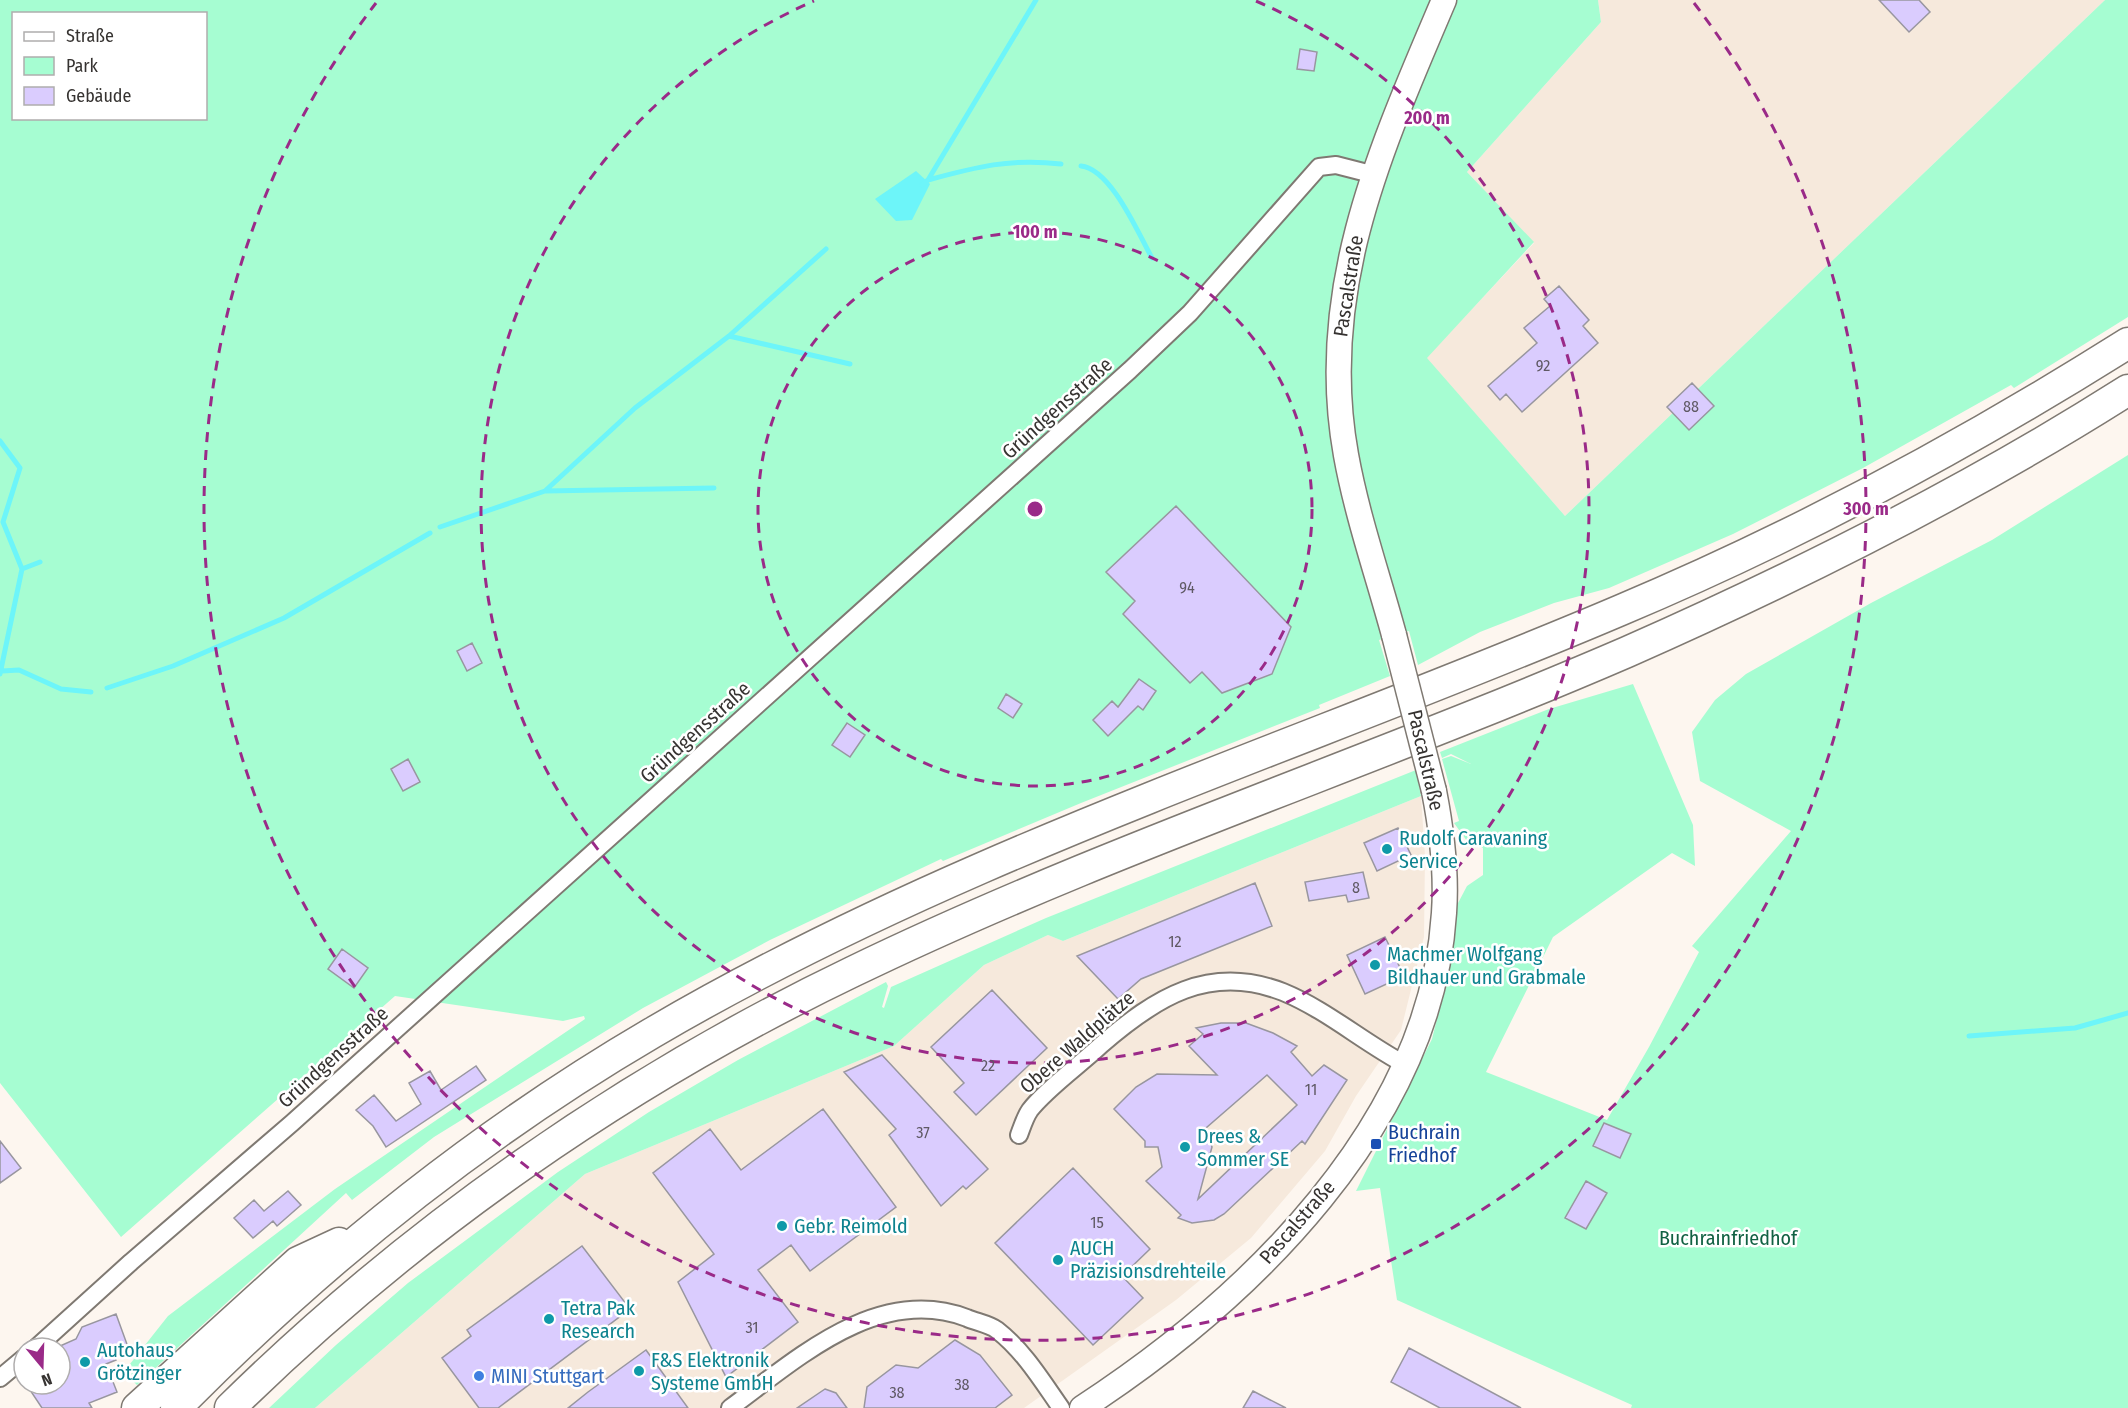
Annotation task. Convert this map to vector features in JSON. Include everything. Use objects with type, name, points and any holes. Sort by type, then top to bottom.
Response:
[{"type":"highway","points":[[176,1408],[247,1336],[369,1230],[443,1171],[565,1086],[653,1032],[830,937],[1034,845],[1519,652],[1714,569],[1893,481],[2068,381],[2128,343]]},
{"type":"highway","points":[[230,1408],[310,1333],[397,1259],[508,1174],[625,1098],[725,1038],[849,974],[976,915],[1223,813],[1526,694],[1756,594],[1938,501],[2126,392]]},
{"type":"highway","points":[[138,1408],[298,1262],[369,1230]]},
{"type":"street","name":"Pascalstraße","points":[[1082,1408],[1148,1363],[1215,1310],[1285,1240],[1353,1154],[1389,1096],[1406,1065],[1429,1000],[1439,956],[1444,913],[1445,865],[1434,791],[1346,456],[1337,366],[1340,307],[1355,234],[1375,175],[1444,0]]},
{"type":"street","name":"Gründgensstraße","points":[[49,1336],[292,1123],[1130,370],[1190,313],[1319,167],[1336,165],[1358,168],[1375,175]]},
{"type":"street","name":"Obere Waldplätze","points":[[1019,1135],[1030,1110],[1119,1030],[1156,1001],[1197,986],[1238,984],[1284,993],[1406,1065]]},
{"type":"street","points":[[730,1408],[833,1333],[873,1318],[923,1308],[954,1313],[996,1329],[1026,1358],[1061,1408]]},
{"type":"street","points":[[0,1378],[12,1368]]},
{"type":"shaded area","points":[[1598,0],[2105,0],[1565,516],[1426,358],[1534,243],[1467,172],[1601,22]]},
{"type":"shaded area","points":[[1421,796],[1425,856],[1424,937],[1401,1030],[1356,1096],[1325,1151],[1251,1238],[1176,1300],[1024,1408],[315,1408],[585,1174],[894,1046],[984,965],[1048,935],[1063,941]]},
{"type":"green space","points":[[0,0],[1598,0],[1601,22],[1467,172],[1534,242],[1427,358],[1565,516],[2105,0],[2128,0],[2128,317],[2014,388],[2011,385],[1863,468],[1733,534],[1609,588],[1554,603],[1480,632],[1418,665],[1409,631],[1379,640],[1390,676],[1319,705],[1320,708],[1081,803],[943,861],[941,859],[770,940],[643,1008],[434,1137],[352,1200],[346,1193],[137,1385],[127,1375],[130,1364],[168,1316],[335,1189],[585,1019],[584,1016],[563,1021],[395,996],[121,1237],[0,1083]]},
{"type":"green space","name":"Buchrainfriedhof","points":[[2128,455],[2128,1408],[1631,1408],[1632,1405],[1397,1300],[1380,1188],[1356,1191],[1432,1039],[1452,958],[1457,905],[1467,886],[1483,875],[1483,848],[1467,841],[1454,823],[1459,821],[1442,759],[1451,756],[1471,764],[1451,754],[1442,758],[1440,752],[1549,709],[1633,684],[1693,825],[1695,866],[1672,853],[1553,937],[1486,1072],[1607,1120],[1699,952],[1692,946],[1791,831],[1700,781],[1692,732],[1715,700],[1746,674],[1871,603],[1992,540]]},
{"type":"green space","points":[[1416,770],[1421,796],[1063,941],[1048,935],[984,965],[894,1046],[585,1174],[315,1408],[269,1408],[336,1345],[408,1283],[558,1172],[649,1112],[738,1060],[886,982],[888,986],[882,1007],[884,1008],[891,987],[1046,918]]},
{"type":"water","points":[[916,171],[930,184],[912,220],[896,221],[875,199]]},
{"type":"building","points":[[1879,0],[1919,0],[1930,12],[1909,32]]},
{"type":"building","points":[[1300,49],[1317,52],[1314,71],[1297,69]]},
{"type":"building","points":[[1559,286],[1589,320],[1583,326],[1598,343],[1522,412],[1506,394],[1500,400],[1488,386],[1537,343],[1524,328],[1550,306],[1544,299]]},
{"type":"building","points":[[1692,383],[1714,406],[1689,430],[1667,407]]},
{"type":"building","points":[[1176,506],[1291,627],[1272,674],[1222,693],[1202,672],[1190,683],[1123,614],[1135,601],[1106,572]]},
{"type":"building","points":[[472,643],[482,663],[467,671],[457,651]]},
{"type":"building","points":[[1139,679],[1156,691],[1143,710],[1138,706],[1108,736],[1093,720],[1112,701],[1118,707]]},
{"type":"building","points":[[1006,694],[1022,704],[1013,718],[998,708]]},
{"type":"building","points":[[847,723],[865,735],[850,757],[832,745]]},
{"type":"building","points":[[408,759],[420,782],[403,791],[391,769]]},
{"type":"building","name":"Rudolf Caravaning Service","points":[[1398,828],[1411,855],[1377,871],[1364,843]]},
{"type":"building","points":[[1363,872],[1369,898],[1348,902],[1346,895],[1309,901],[1305,882]]},
{"type":"building","points":[[1255,883],[1272,926],[1141,979],[1118,999],[1077,956]]},
{"type":"building","name":"Machmer Wolfgang Bildhauer und Grabmale","points":[[1385,937],[1404,976],[1365,994],[1347,955]]},
{"type":"building","points":[[342,949],[368,968],[354,988],[328,969]]},
{"type":"building","points":[[992,990],[1047,1048],[976,1115],[954,1092],[964,1083],[931,1047]]},
{"type":"building","points":[[1221,1023],[1246,1023],[1273,1033],[1297,1046],[1291,1052],[1312,1076],[1324,1065],[1347,1080],[1305,1144],[1302,1141],[1224,1214],[1214,1220],[1192,1223],[1178,1218],[1181,1215],[1146,1181],[1162,1167],[1158,1147],[1145,1147],[1145,1141],[1114,1109],[1136,1087],[1157,1074],[1217,1075],[1189,1046],[1203,1034],[1196,1028]],"holes":[[[1267,1075],[1297,1105],[1198,1199],[1212,1147],[1206,1128]]]},
{"type":"building","points":[[882,1055],[988,1169],[966,1189],[963,1186],[941,1206],[889,1135],[896,1129],[844,1072]]},
{"type":"building","points":[[476,1066],[486,1080],[386,1147],[373,1126],[356,1110],[374,1095],[396,1121],[421,1104],[409,1083],[430,1071],[441,1090]]},
{"type":"building","name":"Gebr. Reimold","points":[[823,1109],[896,1207],[810,1271],[791,1245],[758,1270],[798,1322],[726,1377],[678,1282],[714,1254],[653,1173],[710,1129],[741,1170]]},
{"type":"building","points":[[1604,1123],[1631,1134],[1620,1158],[1593,1146]]},
{"type":"building","points":[[0,1141],[21,1168],[0,1183]]},
{"type":"building","name":"AUCH Präzisionsdrehteile","points":[[1073,1168],[1150,1249],[1122,1276],[1143,1298],[1093,1345],[995,1243]]},
{"type":"building","points":[[1586,1181],[1607,1193],[1586,1229],[1565,1218]]},
{"type":"building","points":[[288,1191],[301,1205],[277,1226],[273,1221],[253,1238],[234,1218],[254,1200],[264,1211]]},
{"type":"building","name":"Tetra Pak Research","points":[[582,1246],[630,1309],[498,1408],[479,1408],[442,1358],[471,1336],[467,1330]]},
{"type":"building","name":"Autohaus Grötzinger","points":[[116,1314],[128,1347],[113,1353],[116,1360],[106,1364],[117,1392],[89,1403],[92,1408],[42,1408],[34,1396],[72,1396],[72,1341],[76,1339],[82,1327]]},
{"type":"building","points":[[955,1340],[980,1355],[1012,1395],[995,1408],[864,1408],[867,1387],[896,1365],[918,1368]]},
{"type":"building","points":[[1409,1348],[1521,1408],[1440,1408],[1391,1382]]},
{"type":"building","name":"F&S Elektronik Systeme GmbH","points":[[646,1350],[688,1408],[568,1408],[588,1392]]},
{"type":"building","points":[[825,1389],[836,1393],[847,1408],[797,1408]]},
{"type":"building","points":[[1253,1391],[1286,1408],[1243,1408]]},
{"type":"waterway","points":[[922,185],[928,180],[1036,0]]},
{"type":"waterway","points":[[928,180],[962,171],[1009,163],[1061,164]]},
{"type":"waterway","points":[[1081,166],[1103,178],[1113,190],[1152,258]]},
{"type":"waterway","points":[[440,527],[545,491],[635,408],[729,336],[826,249]]},
{"type":"waterway","points":[[729,336],[850,364]]},
{"type":"waterway","points":[[0,441],[20,468],[3,522],[22,569],[0,674]]},
{"type":"waterway","points":[[545,491],[714,488]]},
{"type":"waterway","points":[[107,688],[173,666],[284,618],[430,533]]},
{"type":"waterway","points":[[22,569],[40,562]]},
{"type":"waterway","points":[[2,671],[19,670],[61,689],[91,692]]},
{"type":"waterway","points":[[1969,1036],[2075,1028],[2128,1013]]},
{"type":"place","name":"Rudolf Caravaning Service","points":[[1387,849]]},
{"type":"place","name":"Machmer Wolfgang Bildhauer und Grabmale","points":[[1375,965]]},
{"type":"place","name":"Buchrain Friedhof","points":[[1376,1144]]},
{"type":"place","name":"Drees & Sommer SE","points":[[1185,1147]]},
{"type":"place","name":"Gebr. Reimold","points":[[782,1226]]},
{"type":"place","name":"AUCH Präzisionsdrehteile","points":[[1058,1260]]},
{"type":"place","name":"Tetra Pak Research","points":[[549,1319]]},
{"type":"place","name":"Autohaus Grötzinger","points":[[85,1362]]},
{"type":"place","name":"F&S Elektronik Systeme GmbH","points":[[639,1371]]},
{"type":"place","name":"MINI Stuttgart","points":[[479,1376]]}]
